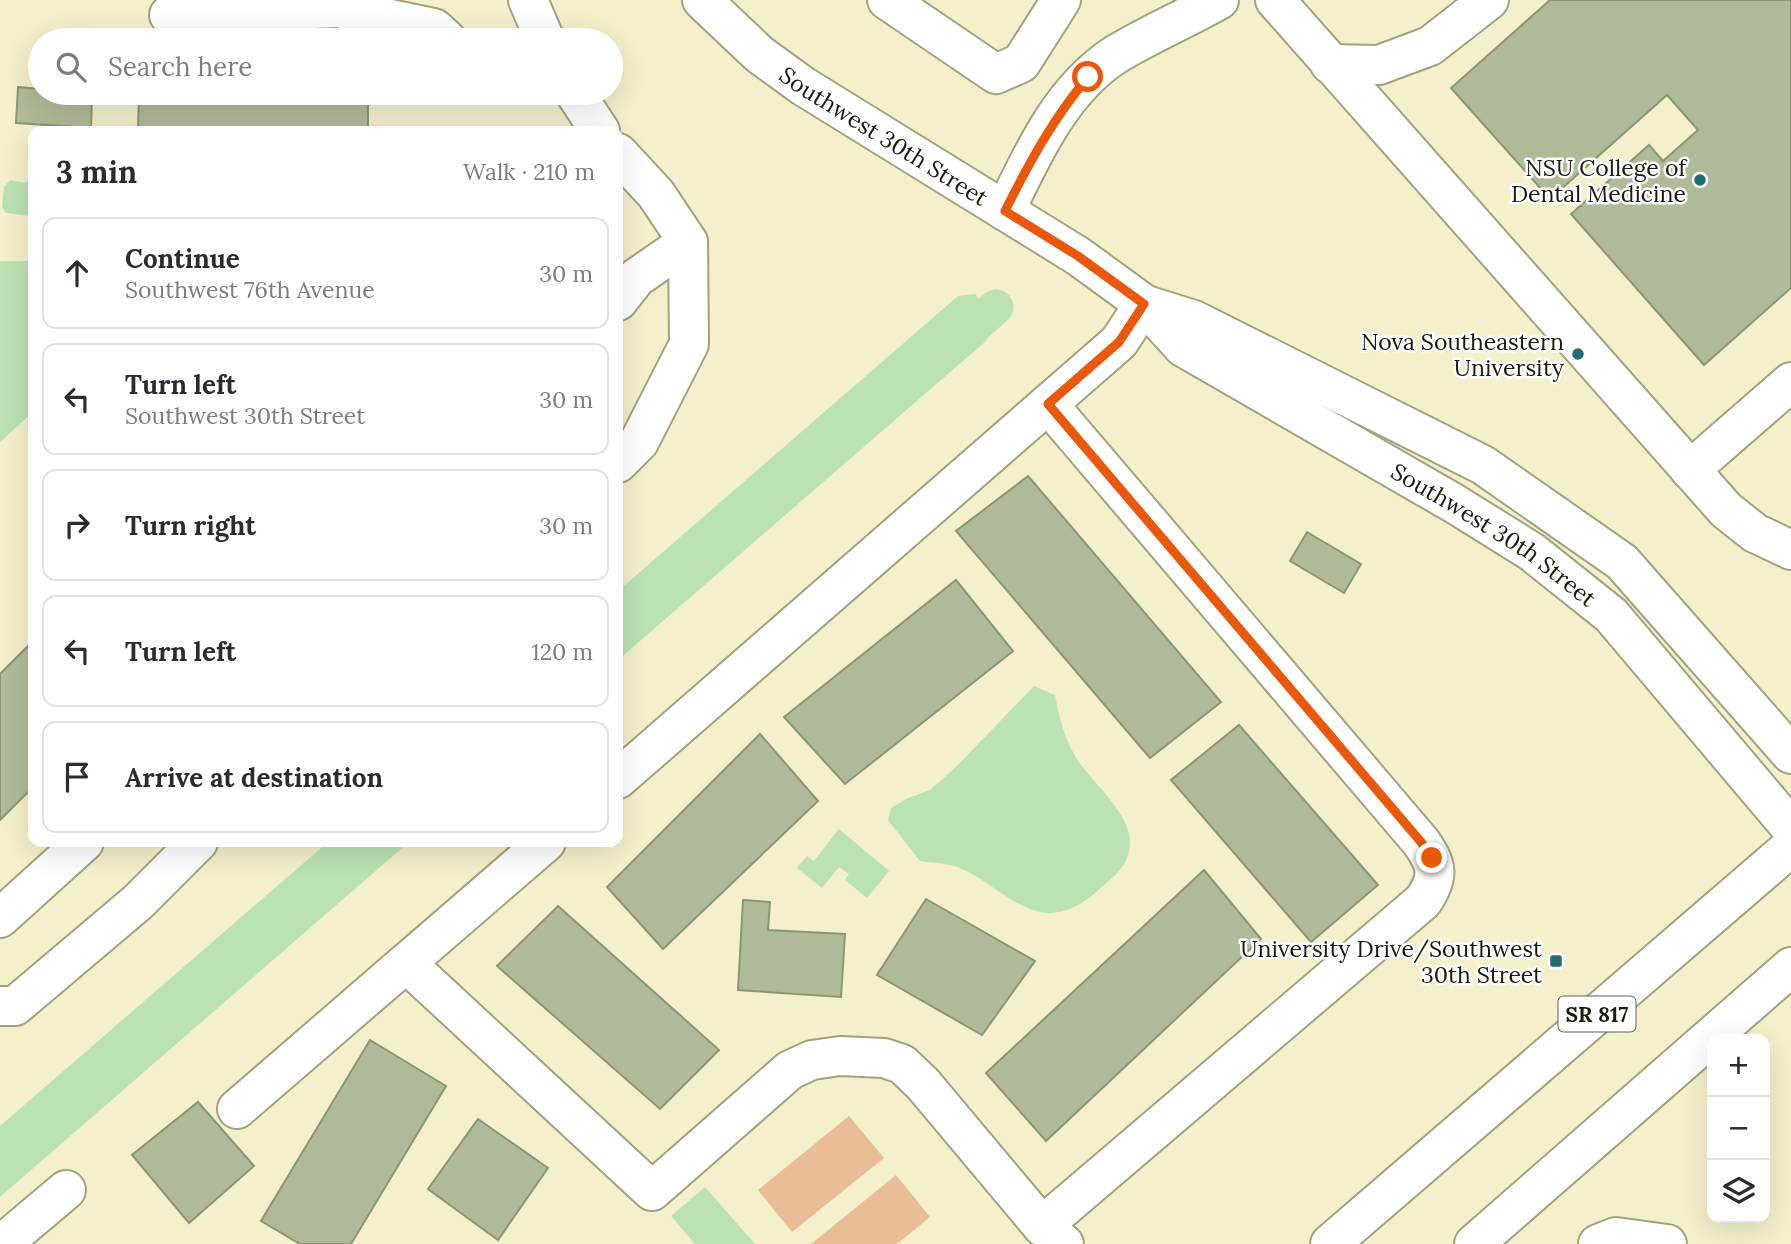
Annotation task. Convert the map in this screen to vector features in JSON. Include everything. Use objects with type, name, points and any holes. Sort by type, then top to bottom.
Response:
[{"type":"street","points":[[528,0],[540,28]]},
{"type":"street","name":"Southwest 30th Street","points":[[702,0],[760,54],[803,86],[1078,256],[1144,304],[1184,347],[1455,504],[1532,552],[1611,615],[1791,828]]},
{"type":"street","points":[[887,0],[996,74],[1021,64],[1061,0]]},
{"type":"street","points":[[1005,211],[1043,136],[1088,77],[1114,56],[1219,0]]},
{"type":"street","points":[[1275,0],[1726,510],[1755,533],[1791,550]]},
{"type":"street","points":[[1330,64],[1379,65],[1430,46],[1489,0]]},
{"type":"street","points":[[169,15],[337,4],[434,28]]},
{"type":"street","points":[[583,105],[597,126]]},
{"type":"street","points":[[623,158],[656,194],[688,242],[689,344],[639,442],[623,458]]},
{"type":"street","points":[[623,295],[636,278],[688,242]]},
{"type":"street","points":[[623,775],[1119,342],[1144,304]]},
{"type":"street","name":"Southwest 30th Street","points":[[1144,304],[1194,320],[1483,465],[1622,562],[1791,754]]},
{"type":"street","points":[[1690,470],[1791,382]]},
{"type":"street","points":[[406,963],[652,1191],[790,1070],[812,1060],[840,1056],[884,1058],[902,1064],[923,1084],[1058,1239],[1423,901],[1433,887],[1436,873],[1432,858],[1421,842],[1048,404]]},
{"type":"street","points":[[0,918],[78,847]]},
{"type":"street","points":[[0,1006],[15,1006],[138,902],[193,847]]},
{"type":"street","points":[[237,1108],[540,847]]},
{"type":"street","name":"SR 817","points":[[1330,1244],[1791,847]]},
{"type":"street","points":[[1474,1244],[1791,967]]},
{"type":"street","points":[[2,1244],[66,1190]]},
{"type":"street","points":[[1598,1244],[1616,1237],[1667,1244]]},
{"type":"shaded area","points":[[10,180],[25,183],[28,181],[28,216],[6,213],[2,207],[4,187]]},
{"type":"shaded area","points":[[0,261],[28,261],[28,417],[0,442]]},
{"type":"shaded area","points":[[975,294],[993,319],[986,341],[623,656],[623,587],[958,296]]},
{"type":"shaded area","points":[[1034,686],[1055,695],[1062,726],[1075,756],[1115,806],[1129,834],[1130,849],[1124,864],[1114,876],[1081,903],[1052,913],[1025,907],[957,867],[920,861],[888,820],[891,808],[930,790],[957,766]]},
{"type":"shaded area","points":[[839,829],[889,871],[867,898],[845,880],[849,874],[839,867],[822,888],[797,868],[807,856],[814,861]]},
{"type":"shaded area","points":[[322,847],[403,847],[0,1197],[0,1126]]},
{"type":"shaded area","points":[[849,1116],[884,1158],[792,1232],[758,1190]]},
{"type":"shaded area","points":[[896,1175],[930,1217],[897,1244],[811,1244]]},
{"type":"shaded area","points":[[705,1187],[755,1244],[695,1244],[671,1216]]},
{"type":"building","name":"NSU College of Dental Medicine","points":[[1550,0],[1791,0],[1791,288],[1704,365],[1571,214],[1649,145],[1663,161],[1698,130],[1667,95],[1550,199],[1451,88]]},
{"type":"building","points":[[18,87],[28,88],[28,105],[92,105],[91,126],[16,123]]},
{"type":"building","points":[[139,105],[368,105],[368,126],[138,126]]},
{"type":"building","points":[[1028,476],[1221,702],[1150,758],[956,531]]},
{"type":"building","points":[[1307,532],[1361,564],[1344,593],[1290,561]]},
{"type":"building","points":[[956,580],[1013,651],[845,784],[784,717]]},
{"type":"building","points":[[28,646],[28,792],[0,820],[0,674]]},
{"type":"building","points":[[1239,725],[1378,885],[1311,942],[1171,780]]},
{"type":"building","points":[[760,734],[818,801],[663,949],[607,887]]},
{"type":"building","points":[[1204,870],[1261,939],[1046,1141],[986,1073]]},
{"type":"building","points":[[926,899],[1035,961],[982,1035],[877,975]]},
{"type":"building","points":[[743,900],[770,902],[768,930],[845,934],[841,997],[738,990]]},
{"type":"building","points":[[558,906],[719,1050],[660,1109],[497,966]]},
{"type":"building","points":[[370,1040],[446,1086],[351,1244],[300,1244],[261,1221]]},
{"type":"building","points":[[198,1102],[254,1166],[189,1223],[132,1155]]},
{"type":"building","points":[[478,1119],[548,1168],[498,1240],[428,1189]]},
{"type":"waterway","points":[[954,344],[996,307]]},
{"type":"place","name":"NSU College of Dental Medicine","points":[[1700,180]]},
{"type":"place","name":"Nova Southeastern University","points":[[1578,354]]},
{"type":"place","name":"University Drive/Southwest 30th Street","points":[[1556,961]]},
{"type":"route","points":[[1088,77],[1043,136],[1005,211],[1078,256],[1144,304],[1119,342],[1048,404],[1432,858]]}]
